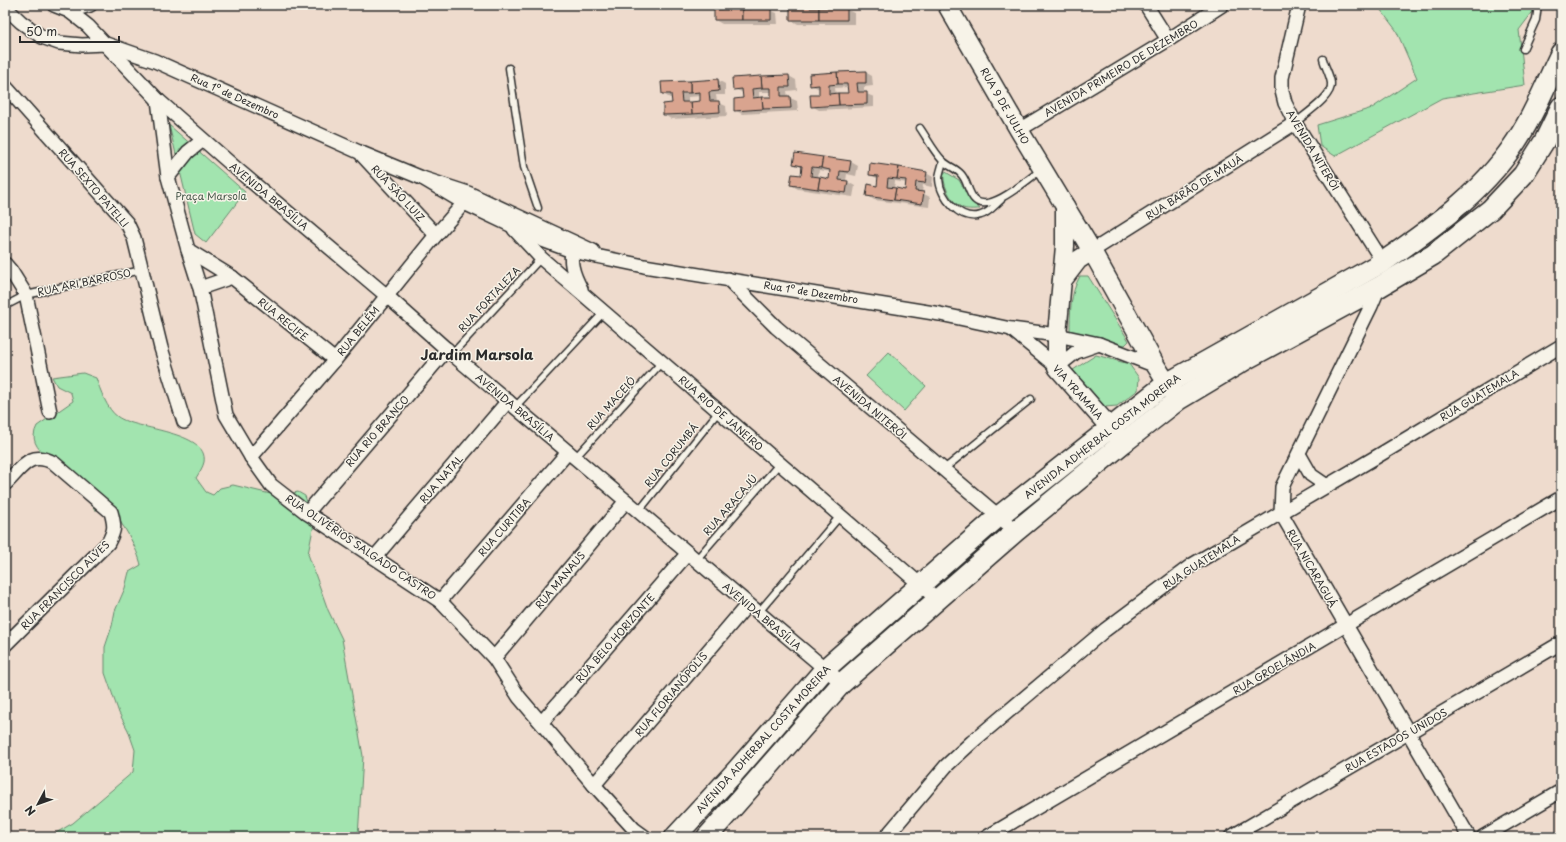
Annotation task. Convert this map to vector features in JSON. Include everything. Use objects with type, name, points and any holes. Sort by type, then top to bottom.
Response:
[{"type":"main road","name":"RUA 9 DE JULHO","points":[[947,5],[1019,130],[1092,251],[1166,384],[1178,400]]},
{"type":"main road","name":"AVENIDA ADHERBAL COSTA MOREIRA","points":[[707,837],[842,683],[1016,531],[1116,435],[1166,384],[1383,262],[1415,240],[1474,194],[1500,165],[1522,132],[1561,53]]},
{"type":"main road","name":"AVENIDA ADHERBAL COSTA MOREIRA","points":[[675,837],[735,772],[825,669],[999,516],[1116,435],[1250,357],[1379,287],[1433,255],[1491,209],[1523,175],[1545,140],[1561,107]]},
{"type":"main road","points":[[1057,367],[1057,334],[1065,246],[1065,205]]},
{"type":"main road","points":[[1062,281],[1078,260],[1092,251]]},
{"type":"main road","name":"VIA YRAMAIA","points":[[1057,367],[1116,435]]},
{"type":"street","name":"Rua 1º de Dezembro","points":[[54,5],[69,11],[88,26],[106,44],[173,68],[359,152],[422,178],[468,193],[502,209],[573,252]]},
{"type":"street","points":[[69,11],[90,5]]},
{"type":"street","points":[[1146,5],[1168,40]]},
{"type":"street","name":"AVENIDA PRIMEIRO DE DEZEMBRO","points":[[1019,130],[1168,40],[1222,5]]},
{"type":"street","name":"AVENIDA NITERÓI","points":[[1299,5],[1282,78],[1282,91],[1285,103],[1295,123],[1383,262]]},
{"type":"street","points":[[5,6],[21,22],[42,37],[59,43],[82,45],[106,44]]},
{"type":"street","name":"AVENIDA BRASÍLIA","points":[[106,44],[158,100],[204,140],[387,296],[449,352],[842,683]]},
{"type":"street","name":"RUA SEXTO PATELLI","points":[[5,86],[127,223],[134,238],[161,348],[184,422]]},
{"type":"street","name":"RUA OLIVÉRIOS SALGADO CASTRO","points":[[158,100],[168,177],[200,288],[226,415],[251,457],[271,485],[307,513],[440,601],[494,658],[520,697],[594,785],[636,833],[645,837]]},
{"type":"street","name":"RUA BARÃO DE MAUÁ","points":[[1092,251],[1295,123]]},
{"type":"street","points":[[168,177],[188,152],[204,140]]},
{"type":"street","name":"RUA SÃO LUIZ","points":[[359,152],[436,235]]},
{"type":"street","name":"Rua 1º de Dezembro","points":[[422,178],[464,203],[573,252],[940,314],[1011,329],[1057,334],[1099,344],[1156,366]]},
{"type":"street","points":[[464,203],[502,209]]},
{"type":"street","name":"RUA BELÉM","points":[[251,457],[335,360],[436,235],[464,203]]},
{"type":"street","name":"RUA RIO DE JANEIRO","points":[[509,224],[545,262],[937,599]]},
{"type":"street","name":"RUA RECIFE","points":[[188,250],[232,277],[335,360]]},
{"type":"street","points":[[545,262],[558,266],[573,252]]},
{"type":"street","points":[[573,252],[573,274],[582,293]]},
{"type":"street","name":"RUA ARI BARROSO","points":[[5,264],[26,295],[50,412]]},
{"type":"street","points":[[200,288],[232,277]]},
{"type":"street","name":"AVENIDA NITERÓI","points":[[728,279],[776,327],[1016,531]]},
{"type":"street","points":[[1280,513],[1282,487],[1379,287]]},
{"type":"street","name":"VIA YRAMAIA","points":[[1011,329],[1057,367]]},
{"type":"street","points":[[1057,367],[1076,352],[1099,344]]},
{"type":"street","name":"RUA GUATEMALA","points":[[886,837],[946,766],[972,742],[1105,630],[1167,582],[1192,565],[1561,346]]},
{"type":"street","name":"RUA RIO BRANCO","points":[[307,513],[449,352]]},
{"type":"street","name":"RUA NATAL","points":[[375,557],[511,404]]},
{"type":"street","points":[[1299,454],[1311,475],[1327,486]]},
{"type":"street","name":"RUA CURITIBA","points":[[440,601],[572,455]]},
{"type":"street","name":"RUA FRANCISCO ALVES","points":[[5,484],[26,462],[35,458],[45,459],[54,464],[111,512],[114,523],[114,533],[108,543],[5,645]]},
{"type":"street","name":"RUA GROELÂNDIA","points":[[986,837],[1561,498]]},
{"type":"street","name":"RUA MANAUS","points":[[494,658],[626,501]]},
{"type":"street","name":"RUA NICARAGUÁ","points":[[1280,513],[1469,837]]},
{"type":"street","name":"RUA BELO HORIZONTE","points":[[542,722],[692,557]]},
{"type":"street","name":"RUA FLORIANÓPOLIS","points":[[594,785],[748,604]]},
{"type":"street","name":"RUA ESTADOS UNIDOS","points":[[1230,837],[1561,643]]},
{"type":"street","points":[[1483,837],[1561,791]]},
{"type":"lane","points":[[1523,49],[1536,20],[1538,5]]},
{"type":"lane","points":[[1295,123],[1326,97],[1331,90],[1331,82],[1323,59]]},
{"type":"lane","points":[[509,68],[524,167],[538,208]]},
{"type":"lane","points":[[920,128],[943,161],[961,173],[975,200],[980,203],[986,203],[1002,198]]},
{"type":"lane","points":[[943,161],[939,176],[941,187],[954,208],[961,213],[972,217],[982,215],[992,209],[1002,198],[1042,169]]},
{"type":"lane","name":"RUA FORTALEZA","points":[[449,352],[545,262]]},
{"type":"lane","name":"RUA ARI BARROSO","points":[[26,295],[143,270]]},
{"type":"lane","points":[[5,306],[26,295]]},
{"type":"lane","points":[[511,404],[604,312]]},
{"type":"lane","name":"RUA MACEIÓ","points":[[572,455],[662,362]]},
{"type":"lane","points":[[944,469],[1031,400]]},
{"type":"lane","name":"RUA CORUMBÁ","points":[[639,512],[719,411]]},
{"type":"lane","name":"RUA ARACAJÚ","points":[[692,557],[780,463]]},
{"type":"lane","points":[[758,613],[840,516]]},
{"type":"green space","points":[[1377,5],[1538,5],[1519,30],[1525,85],[1442,98],[1335,156],[1320,146],[1317,125],[1372,108],[1417,78],[1396,30]]},
{"type":"green space","name":"Praça Marsola","points":[[169,125],[245,192],[206,243],[195,234]]},
{"type":"green space","points":[[944,171],[959,180],[971,201],[980,209],[963,208],[953,200],[945,186]]},
{"type":"green space","points":[[1080,276],[1088,276],[1129,341],[1125,345],[1070,333],[1072,297]]},
{"type":"green space","points":[[889,352],[926,386],[904,411],[866,376]]},
{"type":"green space","points":[[1096,355],[1129,364],[1139,378],[1138,390],[1117,406],[1105,407],[1073,370]]},
{"type":"green space","points":[[83,373],[96,378],[110,410],[118,417],[170,433],[195,444],[202,452],[204,462],[196,478],[206,492],[213,495],[220,488],[233,485],[279,496],[298,492],[305,496],[314,524],[308,554],[328,610],[342,639],[363,756],[358,837],[49,837],[73,823],[133,772],[135,750],[128,730],[119,713],[105,673],[105,647],[115,611],[125,588],[129,572],[141,565],[133,543],[119,520],[108,511],[95,510],[75,478],[46,456],[35,443],[34,435],[37,426],[73,401],[71,393],[57,386],[52,377]]},
{"type":"building","points":[[723,5],[733,5],[733,8],[742,9],[742,20],[714,20],[714,9],[723,9]]},
{"type":"building","points":[[751,5],[761,5],[761,8],[771,8],[771,20],[742,20],[742,9],[751,9]]},
{"type":"building","points":[[800,5],[809,5],[810,8],[819,8],[819,20],[790,20],[790,8],[800,8]]},
{"type":"building","points":[[828,5],[838,5],[838,8],[847,8],[847,20],[819,20],[819,8],[828,8]]},
{"type":"building","points":[[866,71],[866,83],[857,83],[858,92],[867,92],[867,104],[839,105],[838,93],[848,93],[847,84],[838,84],[837,72]]},
{"type":"building","points":[[837,72],[838,84],[829,85],[829,94],[838,93],[839,105],[811,107],[810,95],[819,95],[819,85],[810,86],[809,74]]},
{"type":"building","points":[[789,75],[790,87],[781,87],[781,96],[790,96],[791,108],[763,109],[762,97],[771,97],[771,88],[762,88],[761,76]]},
{"type":"building","points":[[761,76],[762,88],[752,89],[753,98],[762,97],[763,109],[734,111],[734,99],[743,98],[742,89],[733,90],[732,78]]},
{"type":"building","points":[[718,79],[719,91],[709,92],[710,101],[719,101],[720,112],[692,114],[691,102],[700,101],[700,92],[690,93],[690,81]]},
{"type":"building","points":[[690,81],[690,93],[681,93],[682,102],[691,102],[692,114],[663,115],[663,104],[672,103],[671,94],[662,94],[661,82]]},
{"type":"building","points":[[795,153],[823,157],[821,168],[812,167],[811,176],[820,177],[818,189],[790,185],[792,174],[801,175],[802,166],[793,164]]},
{"type":"building","points":[[823,157],[851,161],[849,172],[840,171],[839,180],[848,181],[846,193],[818,189],[820,177],[829,179],[830,170],[821,168]]},
{"type":"building","points":[[870,163],[899,167],[897,179],[888,178],[887,187],[896,188],[894,200],[866,196],[868,184],[877,186],[878,176],[869,175]]},
{"type":"building","points":[[899,167],[927,172],[925,183],[916,182],[915,191],[924,192],[922,204],[894,200],[896,188],[905,190],[906,180],[897,179]]},
{"type":"district","name":"Jardim Marsola","points":[[477,355]]}]
